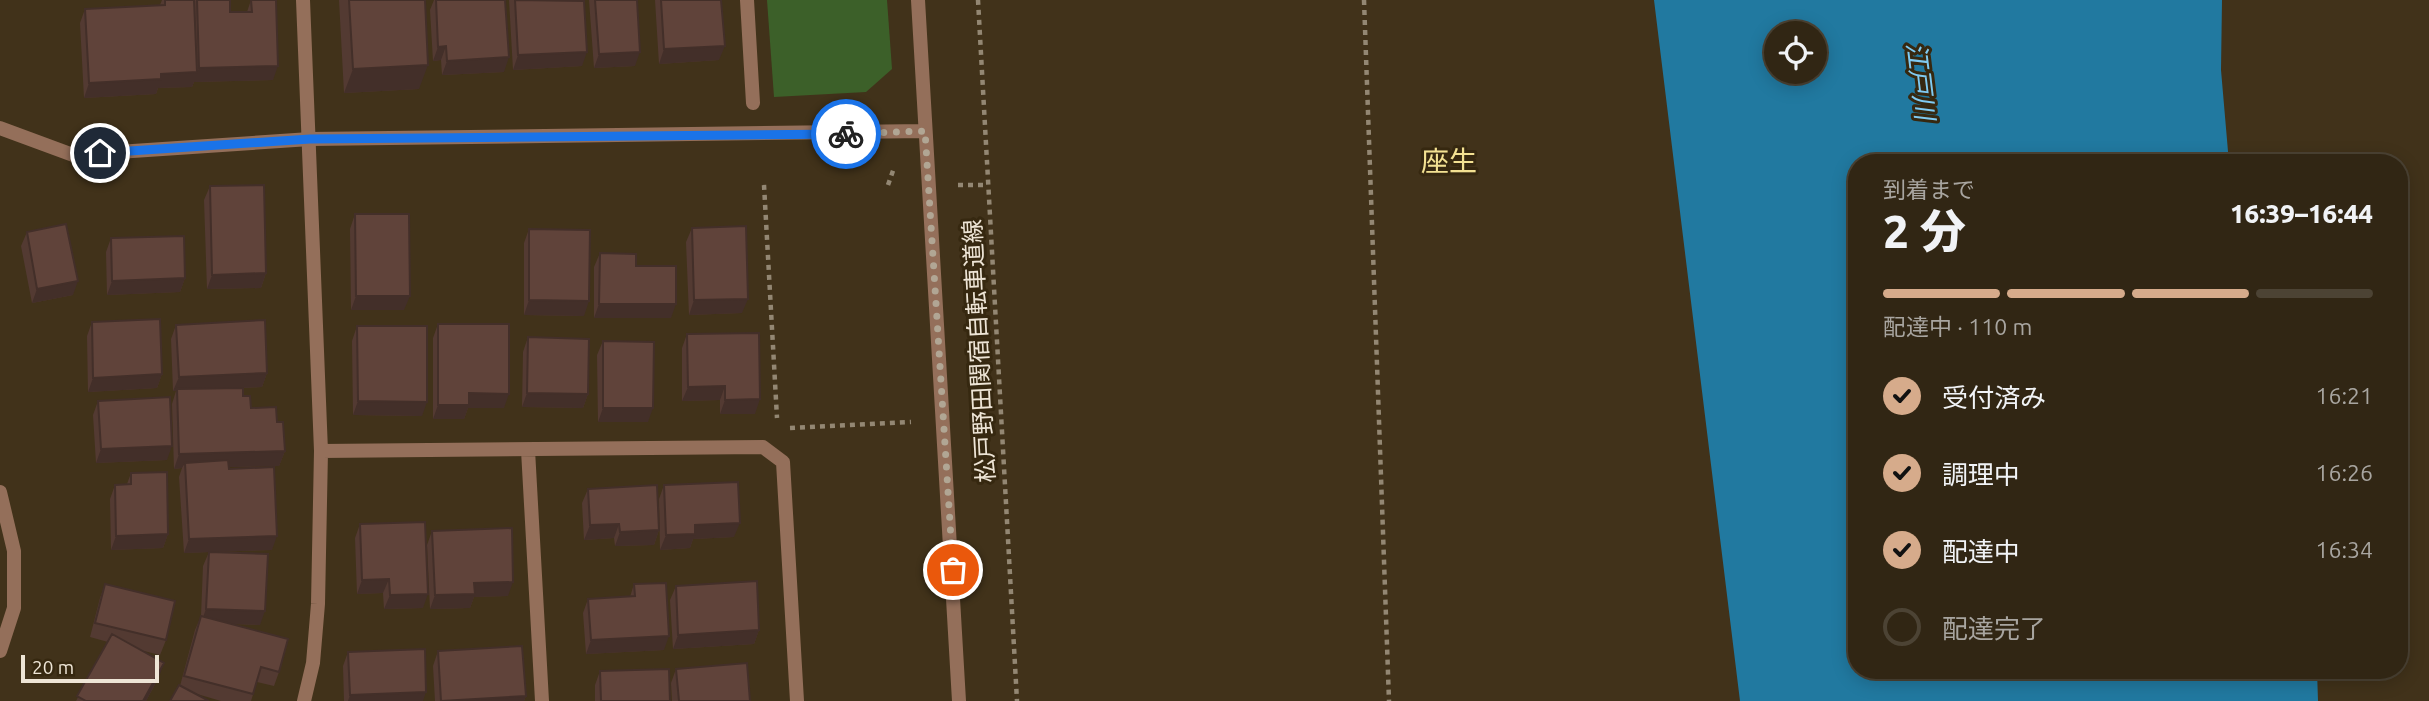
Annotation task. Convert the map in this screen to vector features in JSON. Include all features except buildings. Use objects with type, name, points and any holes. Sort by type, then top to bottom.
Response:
[{"type":"street","points":[[303,0],[321,451],[318,604],[313,663],[304,701]]},
{"type":"street","points":[[747,0],[753,103]]},
{"type":"street","points":[[918,0],[959,701]]},
{"type":"street","points":[[0,128],[73,155],[310,139],[925,131]]},
{"type":"street","points":[[321,451],[763,447],[783,462],[797,701]]},
{"type":"street","points":[[528,450],[541,701]]},
{"type":"street","points":[[0,492],[14,551],[14,608],[0,651]]},
{"type":"path","name":"松戸野田関宿自転車道線","points":[[978,0],[1017,701]]},
{"type":"path","points":[[1364,0],[1389,701]]},
{"type":"path","points":[[888,185],[894,168]]},
{"type":"path","points":[[764,185],[777,428],[774,454]]},
{"type":"path","points":[[951,185],[988,185]]},
{"type":"path","points":[[777,428],[943,421]]},
{"type":"green space","points":[[767,0],[887,0],[892,69],[866,92],[774,97]]},
{"type":"water","name":"江戸川","points":[[1654,0],[2222,0],[2221,70],[2228,154],[1848,154],[1848,679],[2317,679],[2318,701],[1740,701]]},
{"type":"way so far","points":[[846,134],[925,131],[953,570]]},
{"type":"district","name":"座生","points":[[1449,160]]},
{"type":"route","points":[[100,153],[310,139],[846,134]]}]
